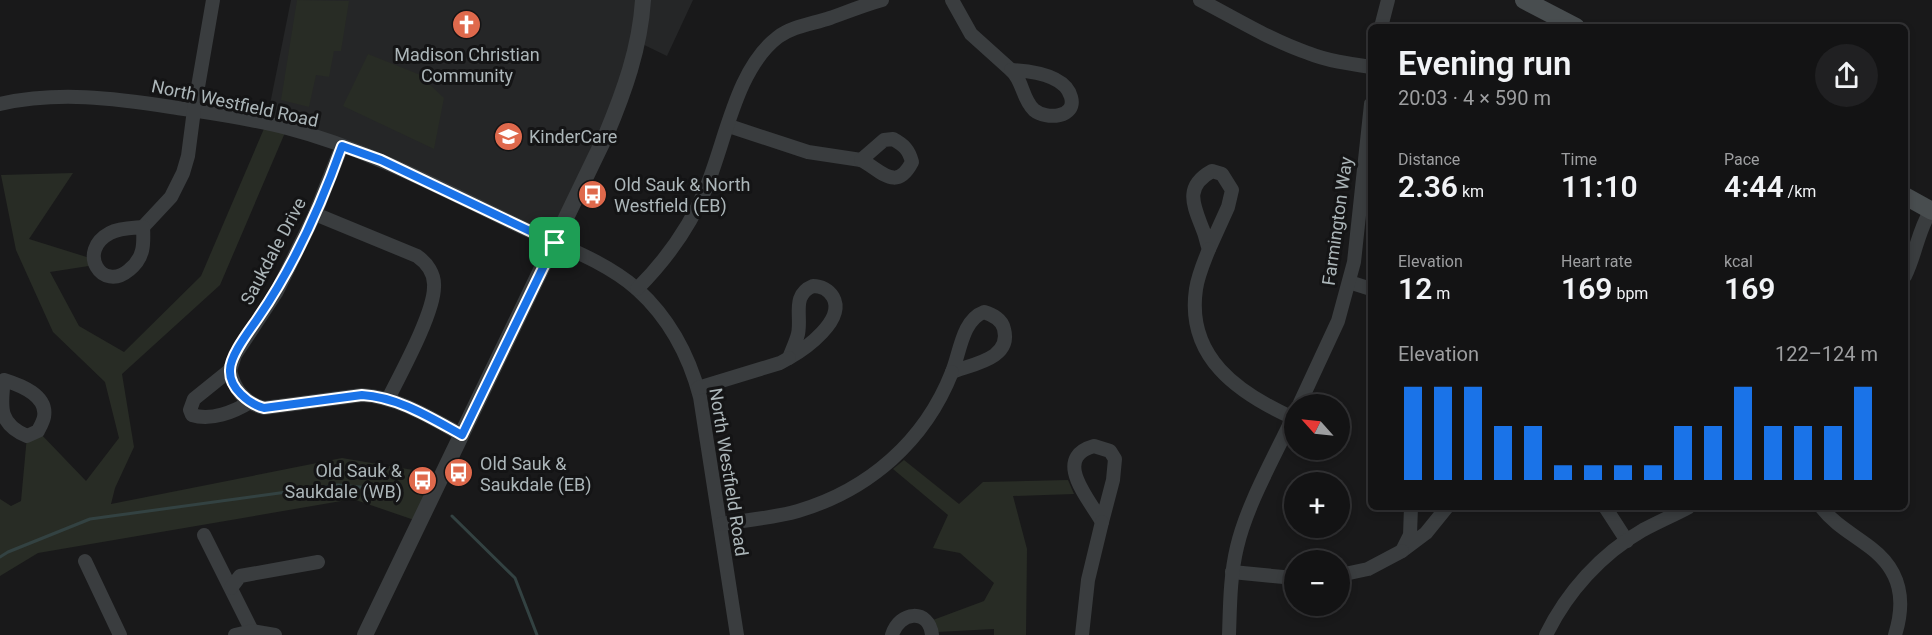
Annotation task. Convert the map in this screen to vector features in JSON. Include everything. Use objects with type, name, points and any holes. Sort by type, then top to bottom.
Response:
[{"type":"main road","points":[[1524,0],[1570,24]]},
{"type":"main road","points":[[1908,197],[1932,209]]},
{"type":"street","points":[[143,227],[171,197],[188,156],[213,0]]},
{"type":"street","points":[[365,635],[495,368],[553,261],[555,243],[621,99],[638,42],[643,0]]},
{"type":"street","points":[[637,289],[671,252],[698,207],[740,91],[766,47],[791,30],[882,0]]},
{"type":"street","points":[[952,0],[971,34],[1011,70]]},
{"type":"street","points":[[1200,0],[1279,41],[1308,53],[1328,60],[1368,67]]},
{"type":"street","points":[[1382,24],[1388,0]]},
{"type":"street","name":"North Westfield Road","points":[[0,104],[60,96],[133,101],[287,128],[381,160],[608,268],[637,289],[660,313],[687,358],[698,388],[722,524],[725,564],[737,635]]},
{"type":"street","points":[[729,126],[808,152],[861,160]]},
{"type":"street","name":"Saukdale Drive","points":[[230,370],[235,355],[247,334],[276,293],[315,214],[342,146]]},
{"type":"street","name":"Farmington Way","points":[[1305,394],[1329,341],[1349,282],[1354,262],[1368,152]]},
{"type":"street","points":[[1209,249],[1192,198],[1196,185],[1203,176],[1212,171],[1222,174],[1232,190],[1228,207],[1199,275],[1195,299],[1196,318],[1202,343],[1213,361],[1235,385],[1247,394],[1284,408]]},
{"type":"street","points":[[1908,269],[1924,221],[1932,209]]},
{"type":"street","points":[[315,214],[417,256],[426,262],[432,274],[435,286],[429,309],[388,399]]},
{"type":"street","points":[[1349,282],[1368,288]]},
{"type":"street","points":[[698,388],[768,367],[789,358],[815,341],[834,314],[835,300],[820,286],[806,289],[800,296],[798,336],[789,358]]},
{"type":"street","points":[[722,524],[797,511],[830,500],[872,476],[906,447],[925,423],[952,372],[965,331],[977,315],[984,312],[1001,321],[1005,330],[1005,341],[999,352],[991,358],[952,372]]},
{"type":"street","points":[[250,402],[239,409],[214,416],[200,418],[192,415],[190,411],[194,399],[230,370],[238,390],[250,402],[264,408],[362,395],[388,399],[462,435]]},
{"type":"street","name":"Farmington Way","points":[[1229,635],[1232,572],[1245,522],[1284,439]]},
{"type":"street","points":[[1082,635],[1088,580],[1113,480],[1115,459],[1110,451],[1094,446],[1078,454],[1074,470],[1076,479],[1102,522]]},
{"type":"street","points":[[1402,551],[1410,536],[1411,510]]},
{"type":"street","points":[[1350,573],[1368,569],[1402,551],[1426,533],[1445,510]]},
{"type":"street","points":[[1607,510],[1627,541]]},
{"type":"street","points":[[1546,635],[1559,610],[1593,570],[1642,530],[1683,510]]},
{"type":"street","points":[[1824,510],[1832,520],[1881,556],[1894,574],[1902,615],[1895,635]]},
{"type":"street","points":[[204,535],[252,631]]},
{"type":"street","points":[[85,561],[120,635]]},
{"type":"street","points":[[231,588],[240,576],[318,562]]},
{"type":"street","points":[[1232,572],[1284,577]]},
{"type":"street","points":[[892,635],[898,622],[907,616],[915,615],[927,622],[932,635]]},
{"type":"street","points":[[236,635],[252,631],[275,635]]},
{"type":"shaded area","points":[[291,0],[693,0],[667,56],[638,42],[555,243],[432,184],[266,124]]},
{"type":"shaded area","points":[[297,0],[349,1],[341,51],[334,51],[329,77],[316,75],[309,107],[281,100]]},
{"type":"shaded area","points":[[368,54],[433,80],[429,84],[444,98],[434,149],[343,106]]},
{"type":"shaded area","points":[[266,124],[287,128],[220,285],[122,374],[134,447],[115,488],[111,504],[342,458],[443,475],[420,522],[353,499],[38,553],[0,576],[0,499],[11,506],[21,501],[27,436],[38,431],[86,481],[119,438],[105,382],[53,332],[16,250],[1,175],[73,173],[29,239],[93,259],[95,265],[50,272],[79,326],[124,352],[201,276]]},
{"type":"shaded area","points":[[904,460],[959,504],[983,482],[1068,480],[1074,494],[1013,496],[1027,549],[1026,635],[994,635],[994,629],[937,632],[933,620],[984,601],[994,583],[960,553],[933,548],[948,515],[893,469]]},
{"type":"waterway","points":[[0,557],[90,519],[338,485],[402,491]]},
{"type":"waterway","points":[[452,516],[515,578],[537,635]]},
{"type":"place","name":"Madison Christian Community","points":[[467,25]]},
{"type":"place","name":"KinderCare","points":[[508,136]]},
{"type":"place","name":"Old Sauk & North Westfield (EB)","points":[[593,194]]},
{"type":"place","name":"Old Sauk & Saukdale (EB)","points":[[459,473]]},
{"type":"place","name":"Old Sauk & Saukdale (WB)","points":[[423,480]]},
{"type":"route","points":[[342,146],[381,160],[555,243],[462,435],[400,403],[376,396],[362,395],[264,408],[245,399],[232,379],[230,370],[235,355],[276,293],[315,214],[342,146]]}]
